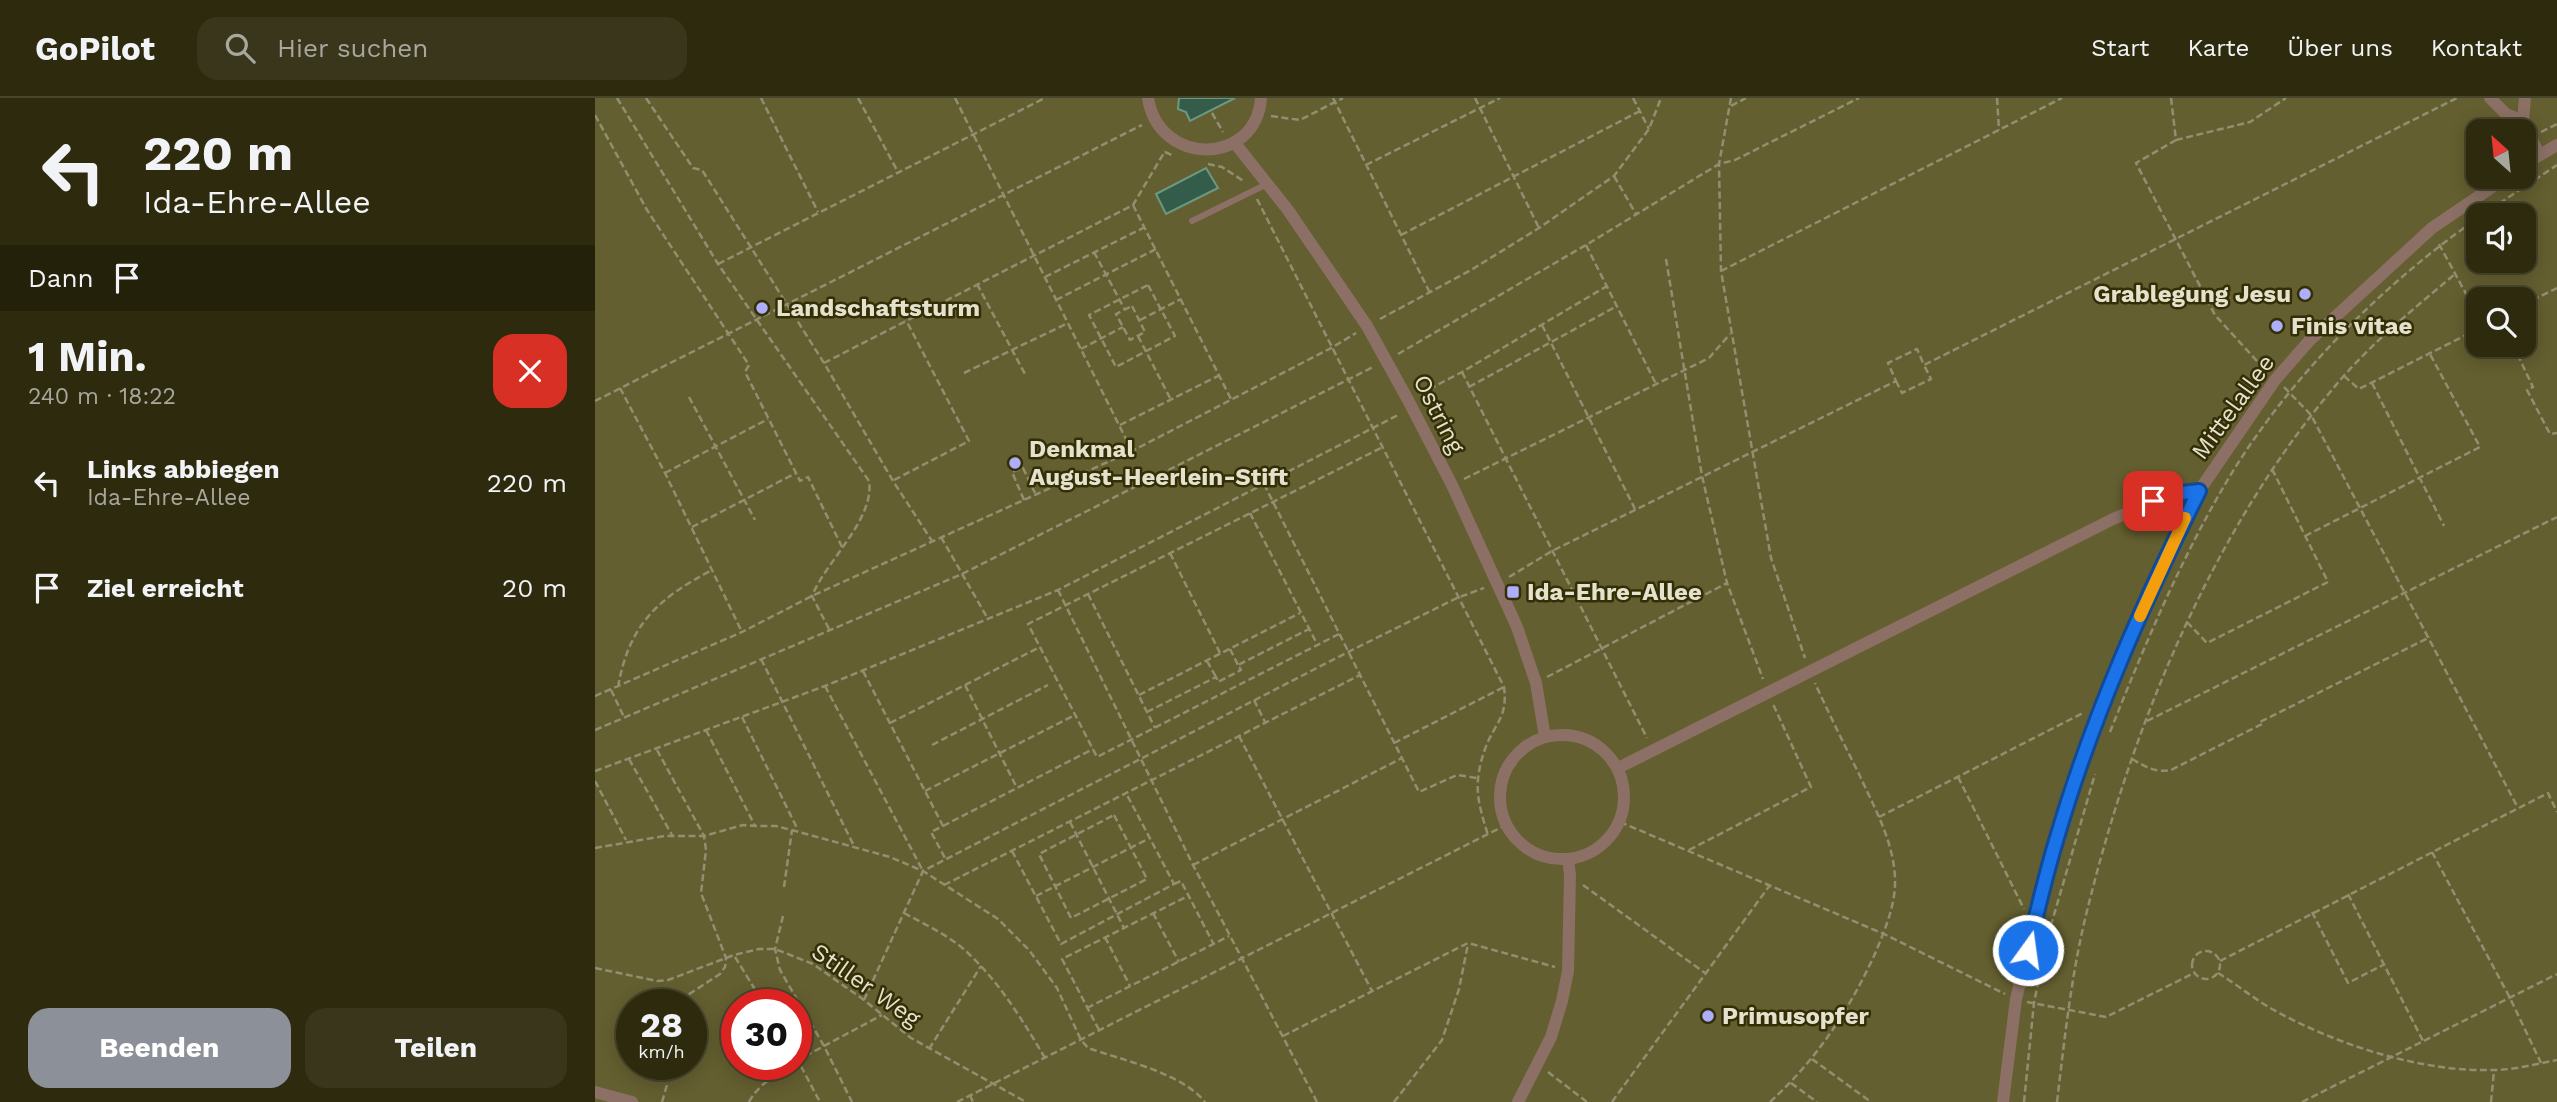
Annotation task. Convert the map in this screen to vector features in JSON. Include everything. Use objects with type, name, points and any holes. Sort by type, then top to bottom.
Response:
[{"type":"street","points":[[1148,98],[1153,119],[1172,140],[1185,147],[1200,150],[1215,149],[1231,143],[1248,130],[1257,115],[1261,98]]},
{"type":"street","points":[[2490,98],[2506,114],[2518,119]]},
{"type":"street","points":[[2523,119],[2525,98]]},
{"type":"street","name":"Ostring","points":[[1231,143],[1288,210],[1367,326],[1410,404],[1452,485],[1517,627],[1536,683],[1545,737]]},
{"type":"street","points":[[2536,156],[2557,145]]},
{"type":"street","points":[[2536,148],[2539,154]]},
{"type":"street","name":"Mittelallee","points":[[2003,1102],[2016,999],[2056,840],[2103,703],[2164,560],[2199,491],[2275,380],[2310,340],[2432,228],[2489,189]]},
{"type":"street","points":[[1618,768],[2113,519],[2174,494],[2199,491]]},
{"type":"street","points":[[1566,735],[1587,740],[1605,751],[1618,768],[1624,786],[1625,804],[1620,822],[1599,848],[1584,856],[1549,859],[1531,852],[1516,839],[1506,825],[1500,803],[1501,781],[1511,762],[1526,746],[1545,737],[1566,735]]},
{"type":"street","points":[[1518,1102],[1555,1025],[1568,971],[1568,859]]},
{"type":"street","points":[[595,1092],[632,1102]]},
{"type":"lane","points":[[1192,221],[1267,184]]},
{"type":"path","points":[[617,98],[718,264],[869,481],[870,489],[865,507],[842,547],[818,580],[813,596],[830,631]]},
{"type":"path","points":[[646,98],[693,168],[702,170],[932,541]]},
{"type":"path","points":[[761,98],[818,212]]},
{"type":"path","points":[[859,98],[898,172]]},
{"type":"path","points":[[954,98],[1132,451]]},
{"type":"path","points":[[718,264],[1045,98]]},
{"type":"path","points":[[1257,115],[1300,120],[1333,100],[1343,98]]},
{"type":"path","points":[[1475,98],[1539,228]]},
{"type":"path","points":[[1366,165],[1500,98]]},
{"type":"path","points":[[1633,98],[1649,129]]},
{"type":"path","points":[[595,696],[742,632],[813,596],[1132,451],[1232,401],[1430,293],[1539,228],[1614,176],[1649,129],[1661,98]]},
{"type":"path","points":[[1731,98],[1719,164],[1721,271],[1771,558],[1809,671],[1879,817],[1889,846],[1895,879],[1894,899],[1884,934],[1859,987],[1829,1038],[1791,1083],[1770,1102]]},
{"type":"path","points":[[1731,106],[1746,98]]},
{"type":"path","points":[[595,730],[962,574],[1387,361],[1719,164],[1735,160],[1859,98]]},
{"type":"path","points":[[1997,98],[1999,130]]},
{"type":"path","points":[[1721,271],[2062,98]]},
{"type":"path","points":[[2171,98],[2176,140]]},
{"type":"path","points":[[2286,98],[2250,122],[2176,140],[2136,163],[2215,315],[2311,415],[2518,808]]},
{"type":"path","points":[[1924,365],[2458,98]]},
{"type":"path","points":[[1333,100],[1430,293]]},
{"type":"path","points":[[1401,235],[1640,111]]},
{"type":"path","points":[[1212,113],[1231,143]]},
{"type":"path","points":[[595,115],[647,209],[749,365],[745,372],[800,481],[808,477],[842,547]]},
{"type":"path","points":[[595,401],[1153,119]]},
{"type":"path","points":[[824,363],[1133,205],[1165,152],[1181,160]]},
{"type":"path","points":[[1198,163],[1222,167],[1240,176],[1253,191],[1504,687],[1506,706],[1486,747],[1477,778],[1476,800],[1488,835]]},
{"type":"path","points":[[2500,203],[2557,165]]},
{"type":"path","points":[[1614,176],[1636,214]]},
{"type":"path","points":[[1133,205],[1232,401]]},
{"type":"path","points":[[1045,277],[1145,226]]},
{"type":"path","points":[[2106,740],[2160,617],[2218,497],[2253,442],[2331,345],[2440,244],[2466,226]]},
{"type":"path","points":[[2432,228],[2466,294]]},
{"type":"path","points":[[1586,245],[1655,384]]},
{"type":"path","points":[[1056,300],[1156,249]]},
{"type":"path","points":[[1094,252],[1125,310]]},
{"type":"path","points":[[1665,259],[1702,476],[1727,583],[1768,692],[1811,788],[1689,850]]},
{"type":"path","points":[[2057,1102],[2068,1009],[2088,904],[2132,759],[2187,622],[2272,469],[2311,415],[2397,321],[2455,274]]},
{"type":"path","points":[[977,284],[1026,376]]},
{"type":"path","points":[[1149,285],[1161,309],[1175,336],[1116,367],[1089,316],[1149,285]]},
{"type":"path","points":[[595,771],[825,686],[1058,590],[1374,428],[1607,286]]},
{"type":"path","points":[[2536,298],[2557,288]]},
{"type":"path","points":[[1139,320],[1181,299]]},
{"type":"path","points":[[1132,306],[1139,320],[1145,332],[1130,340],[1116,314],[1132,306]]},
{"type":"path","points":[[1469,387],[1617,306]]},
{"type":"path","points":[[893,481],[969,441],[906,320]]},
{"type":"path","points":[[964,373],[1068,323]]},
{"type":"path","points":[[1541,324],[1635,509]]},
{"type":"path","points":[[1081,349],[1123,327]]},
{"type":"path","points":[[1452,485],[1709,358],[1731,333]]},
{"type":"path","points":[[2344,376],[2359,389],[2466,335]]},
{"type":"path","points":[[1138,336],[1171,400]]},
{"type":"path","points":[[1917,349],[1924,365],[1931,379],[1902,393],[1888,363],[1917,349]]},
{"type":"path","points":[[2305,536],[2480,447],[2430,354]]},
{"type":"path","points":[[2519,357],[2533,387],[2527,390],[2550,434],[2557,433]]},
{"type":"path","points":[[1462,372],[1653,751]]},
{"type":"path","points":[[1120,425],[1220,375]]},
{"type":"path","points":[[864,1000],[923,872],[1348,652],[1457,598],[1499,583],[1552,551],[1896,381]]},
{"type":"path","points":[[2372,383],[2444,526]]},
{"type":"path","points":[[620,388],[665,473],[742,632]]},
{"type":"path","points":[[689,397],[755,520]]},
{"type":"path","points":[[665,473],[769,419]]},
{"type":"path","points":[[1339,634],[1097,757],[1028,624],[1383,447]]},
{"type":"path","points":[[1024,500],[1012,472],[1023,468],[1035,495]]},
{"type":"path","points":[[2187,622],[2207,643],[2328,582],[2272,469]]},
{"type":"path","points":[[692,527],[796,473]]},
{"type":"path","points":[[1264,484],[1419,792],[1457,775],[1477,778]]},
{"type":"path","points":[[1250,513],[1317,645]]},
{"type":"path","points":[[2147,721],[2557,517]]},
{"type":"path","points":[[941,537],[988,619]]},
{"type":"path","points":[[1170,553],[1220,654]]},
{"type":"path","points":[[618,687],[622,661],[634,633],[656,607],[683,585],[712,570]]},
{"type":"path","points":[[1536,683],[1727,583]]},
{"type":"path","points":[[1058,590],[1193,865],[1317,1102]]},
{"type":"path","points":[[1088,594],[1155,727]]},
{"type":"path","points":[[1139,695],[1300,613]]},
{"type":"path","points":[[1238,665],[1309,629]]},
{"type":"path","points":[[2132,759],[2151,770],[2171,770],[2430,637]]},
{"type":"path","points":[[890,723],[1040,647]]},
{"type":"path","points":[[1207,660],[1218,682],[1241,670],[1230,649]]},
{"type":"path","points":[[761,659],[854,846]]},
{"type":"path","points":[[863,671],[943,826]]},
{"type":"path","points":[[944,885],[1360,675]]},
{"type":"path","points":[[1147,712],[1216,677]]},
{"type":"path","points":[[965,685],[1017,788]]},
{"type":"path","points":[[932,745],[1048,685]]},
{"type":"path","points":[[825,686],[923,872]]},
{"type":"path","points":[[1394,743],[1504,687]]},
{"type":"path","points":[[611,690],[624,717]]},
{"type":"path","points":[[1254,700],[1266,723]]},
{"type":"path","points":[[1879,817],[2103,703]]},
{"type":"path","points":[[925,791],[1075,715]]},
{"type":"path","points":[[742,717],[799,832]]},
{"type":"path","points":[[706,730],[755,825]]},
{"type":"path","points":[[1239,736],[1372,990]]},
{"type":"path","points":[[656,749],[704,836],[706,850],[701,893],[726,958],[725,967],[720,974],[697,989]]},
{"type":"path","points":[[945,859],[931,832],[1093,749]]},
{"type":"path","points":[[1193,865],[1402,758]]},
{"type":"path","points":[[629,759],[672,836]]},
{"type":"path","points":[[2024,1102],[2034,1003],[2047,939],[2097,766]]},
{"type":"path","points":[[1957,776],[2034,927]]},
{"type":"path","points":[[595,781],[627,841]]},
{"type":"path","points":[[1126,793],[1174,884]]},
{"type":"path","points":[[2220,961],[2548,793],[2557,812]]},
{"type":"path","points":[[1114,816],[1131,848],[1147,879],[1071,918],[1039,854],[1114,816]]},
{"type":"path","points":[[1070,822],[1124,928]]},
{"type":"path","points":[[1620,822],[1884,934],[2016,999],[2106,1017],[2194,973]]},
{"type":"path","points":[[595,848],[672,836],[704,836],[743,825],[755,825],[792,830],[854,846],[923,872],[998,919],[1029,950],[1057,988],[1081,1040],[1088,1048],[1173,1078],[1198,1093],[1205,1102]]},
{"type":"path","points":[[957,1102],[1506,825]]},
{"type":"path","points":[[784,887],[792,830]]},
{"type":"path","points":[[1036,896],[1150,838]]},
{"type":"path","points":[[1012,851],[1061,944],[1181,881],[1213,944]]},
{"type":"path","points":[[2432,852],[2510,998],[2541,1063]]},
{"type":"path","points":[[1570,875],[1705,973]]},
{"type":"path","points":[[1612,1102],[1770,885]]},
{"type":"path","points":[[2348,894],[2423,1041]]},
{"type":"path","points":[[1100,1030],[1062,958],[1188,895]]},
{"type":"path","points":[[2312,912],[2348,984],[2384,965]]},
{"type":"path","points":[[1153,913],[1179,962]]},
{"type":"path","points":[[904,914],[939,932],[967,952],[1015,1009],[1045,1058]]},
{"type":"path","points":[[783,916],[775,948],[780,970],[824,1046],[852,1102]]},
{"type":"path","points":[[1087,1008],[1229,936]]},
{"type":"path","points":[[1105,937],[1130,986]]},
{"type":"path","points":[[1394,1102],[1442,1040],[1459,989],[1468,943]]},
{"type":"path","points":[[1283,1036],[1468,943],[1568,971]]},
{"type":"path","name":"Stiller Weg","points":[[595,968],[657,981],[668,980],[734,955],[775,948],[813,964],[883,1014],[911,1038],[1026,1102]]},
{"type":"path","points":[[2194,973],[2192,960],[2202,951],[2211,951],[2220,961]]},
{"type":"path","points":[[734,955],[755,989]]},
{"type":"path","points":[[2194,973],[2206,979],[2218,972],[2220,961]]},
{"type":"path","points":[[929,1049],[981,967]]},
{"type":"path","points":[[2218,972],[2271,1008],[2329,1037],[2391,1057],[2494,1071],[2557,1060]]},
{"type":"path","points":[[2302,1102],[2557,974]]},
{"type":"path","points":[[812,1052],[883,1014]]},
{"type":"path","points":[[1812,1059],[1871,1102]]},
{"type":"path","points":[[1538,1064],[1587,1102]]},
{"type":"path","points":[[2491,1102],[2494,1071]]},
{"type":"path","points":[[662,1102],[667,1080]]},
{"type":"path","points":[[749,1102],[753,1094],[769,1080]]},
{"type":"path","points":[[807,1080],[820,1102]]},
{"type":"path","points":[[1791,1083],[1817,1102]]},
{"type":"path","points":[[970,1096],[973,1102]]},
{"type":"shaded area","points":[[595,98],[2557,98],[2557,1102],[595,1102]]},
{"type":"building","points":[[1179,98],[1235,98],[1190,121],[1186,112],[1178,109]]},
{"type":"building","points":[[1206,168],[1218,188],[1166,214],[1156,194]]},
{"type":"slow traffic","points":[[2140,616],[2185,518]]},
{"type":"place","name":"Grablegung Jesu","points":[[2305,294]]},
{"type":"place","name":"Landschaftsturm","points":[[762,308]]},
{"type":"place","name":"Finis vitae","points":[[2277,326]]},
{"type":"place","name":"Denkmal August-Heerlein-Stift","points":[[1015,463]]},
{"type":"place","name":"Ida-Ehre-Allee","points":[[1513,592]]},
{"type":"place","name":"Primusopfer","points":[[1708,1016]]},
{"type":"route","points":[[2028,950],[2056,840],[2107,694],[2164,560],[2199,491],[2174,494],[2153,501]]}]
